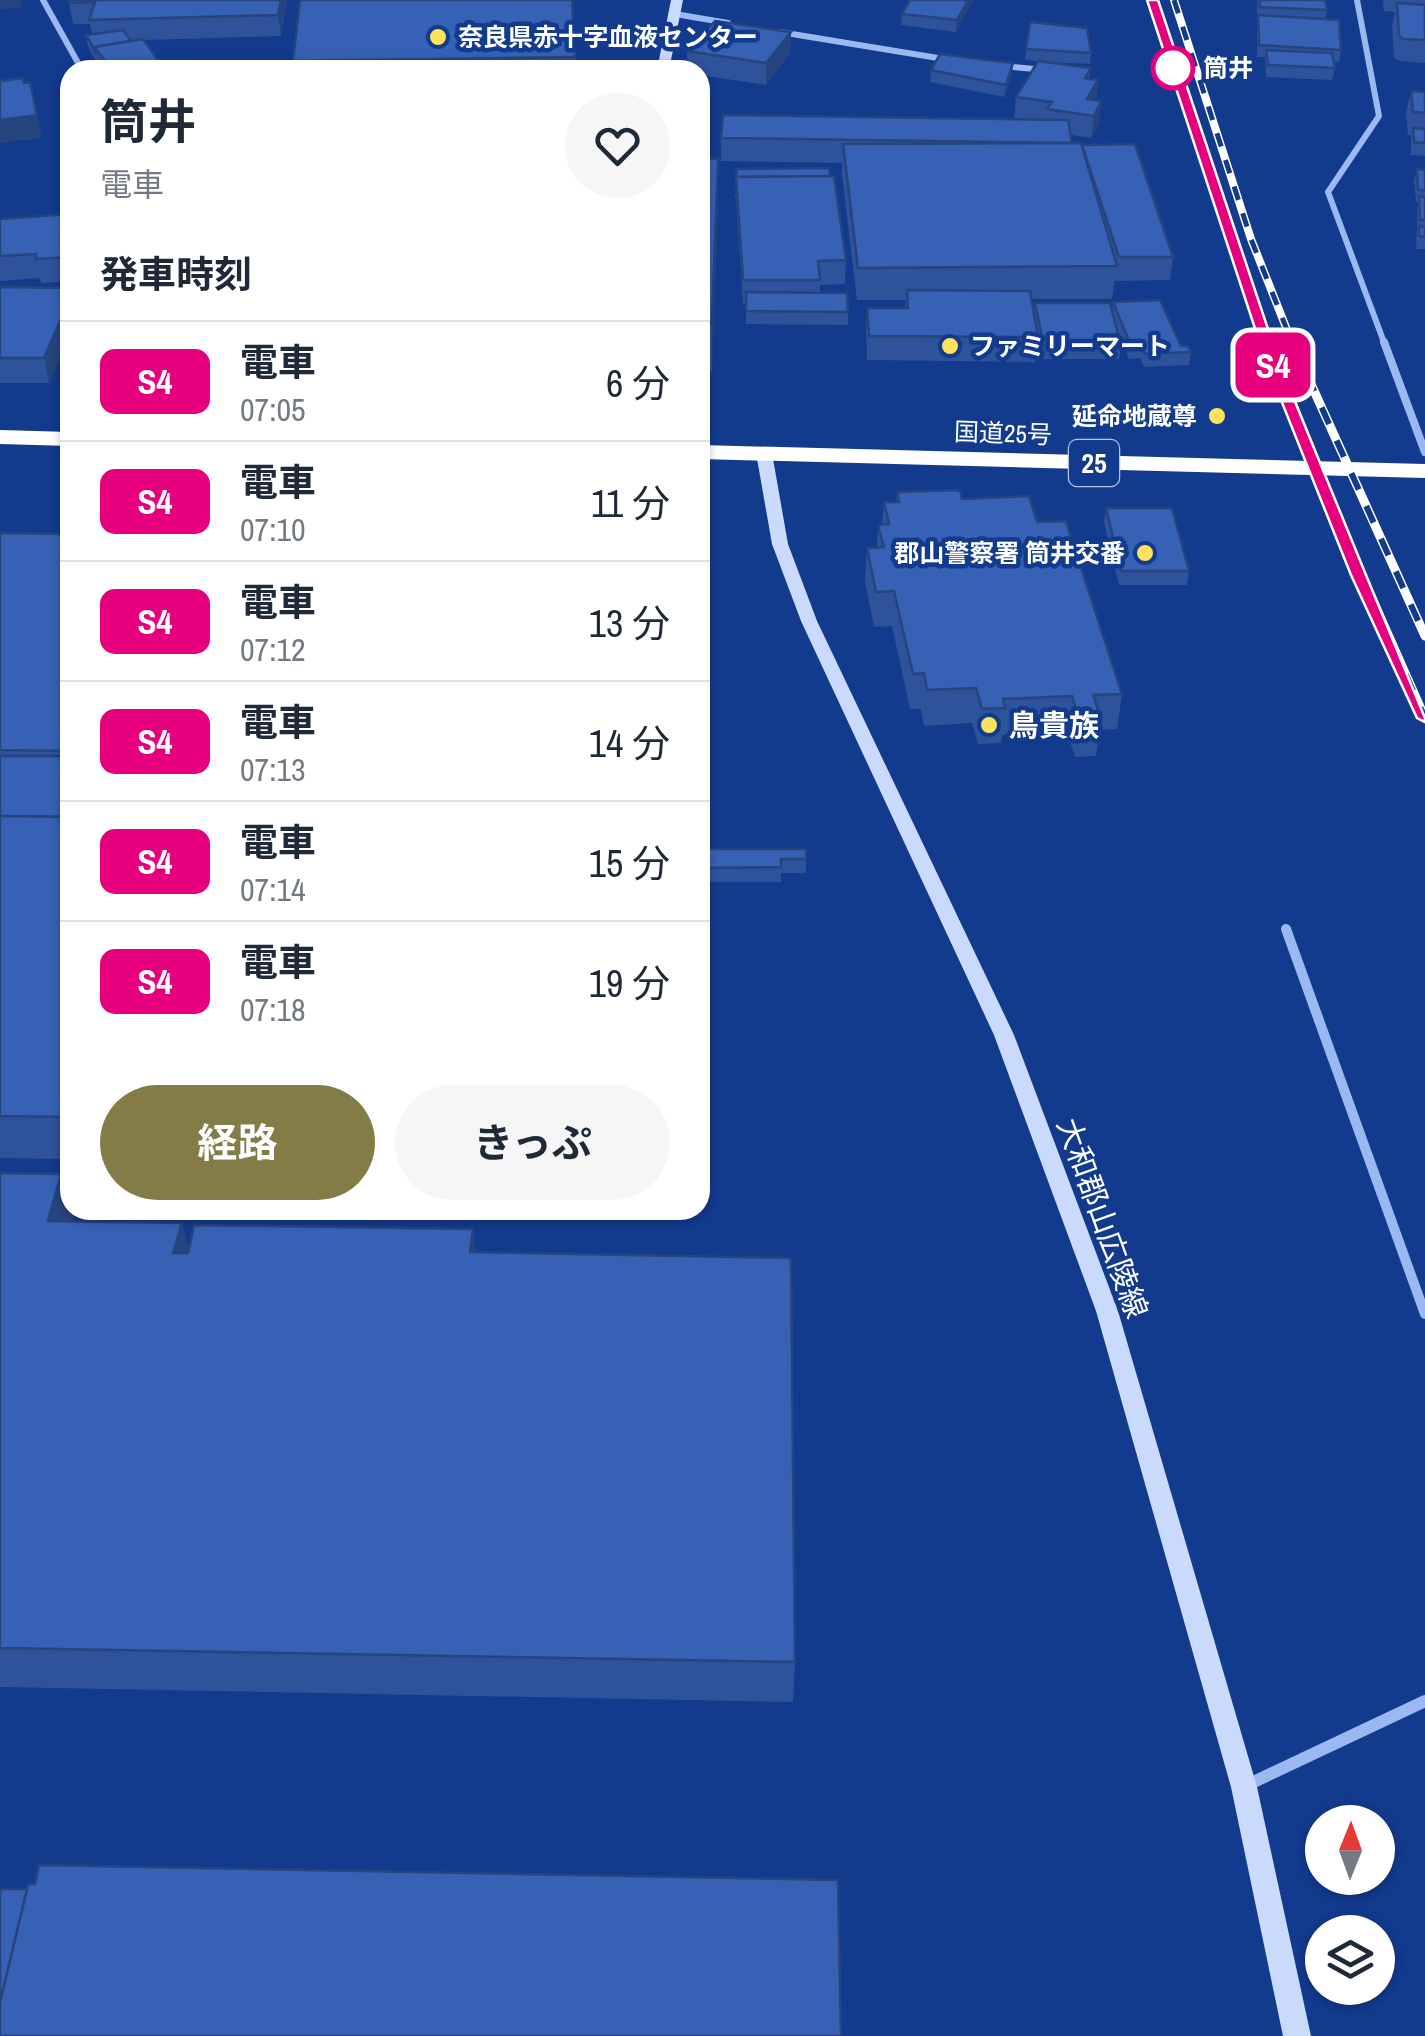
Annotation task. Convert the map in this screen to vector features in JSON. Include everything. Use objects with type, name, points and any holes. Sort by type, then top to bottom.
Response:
[{"type":"highway","points":[[0,437],[60,438]]},
{"type":"highway","name":"国道25号","points":[[710,452],[1425,471]]},
{"type":"main road","points":[[665,60],[677,0]]},
{"type":"main road","name":"大和郡山広陵線","points":[[764,453],[780,544],[809,620],[1004,1035],[1106,1311],[1244,1787],[1297,2036]]},
{"type":"street","points":[[43,0],[76,60]]},
{"type":"street","points":[[1357,0],[1379,116],[1328,192],[1425,452]]},
{"type":"street","points":[[675,14],[730,24]]},
{"type":"street","points":[[766,30],[962,62]]},
{"type":"street","points":[[1000,66],[1056,72]]},
{"type":"street","points":[[1286,929],[1425,1314]]},
{"type":"street","points":[[1244,1787],[1425,1701]]},
{"type":"building","points":[[70,0],[281,0],[278,15],[89,20],[95,2],[69,3]]},
{"type":"building","name":"奈良県赤十字血液センター","points":[[300,0],[572,0],[575,57],[293,60]]},
{"type":"building","points":[[910,0],[968,0],[957,20],[902,14]]},
{"type":"building","points":[[1259,0],[1325,0],[1327,10],[1260,7]]},
{"type":"building","points":[[1397,3],[1425,5],[1425,40],[1399,36]]},
{"type":"building","points":[[1258,15],[1339,20],[1341,50],[1259,45]]},
{"type":"building","points":[[715,21],[791,32],[766,63],[687,51]]},
{"type":"building","points":[[1030,22],[1087,28],[1091,53],[1026,49]]},
{"type":"building","points":[[123,30],[131,41],[95,47],[97,54],[86,35]]},
{"type":"building","points":[[143,39],[158,60],[104,60],[95,47]]},
{"type":"building","points":[[1266,50],[1332,53],[1335,68],[1268,65]]},
{"type":"building","points":[[940,54],[1013,63],[1006,85],[931,70]]},
{"type":"building","points":[[1038,61],[1091,68],[1085,78],[1098,80],[1087,99],[1101,101],[1094,116],[1047,109],[1052,102],[1016,97]]},
{"type":"building","points":[[23,78],[24,83],[30,82],[37,115],[0,120],[0,81]]},
{"type":"building","points":[[1411,91],[1425,92],[1425,113],[1413,112]]},
{"type":"building","points":[[723,115],[1068,120],[1072,143],[721,138]]},
{"type":"building","points":[[1413,128],[1425,129],[1425,143],[1414,142]]},
{"type":"building","points":[[1081,143],[1117,266],[858,268],[843,144]]},
{"type":"building","points":[[1135,144],[1173,257],[1119,257],[1082,145]]},
{"type":"building","points":[[710,159],[718,159],[710,323]]},
{"type":"building","points":[[829,168],[830,176],[736,177],[737,169]]},
{"type":"building","points":[[1417,169],[1425,170],[1425,190],[1418,190]]},
{"type":"building","points":[[834,176],[846,260],[818,261],[820,280],[743,280],[736,177]]},
{"type":"building","points":[[1419,196],[1425,197],[1425,220],[1420,220]]},
{"type":"building","points":[[60,215],[60,258],[0,256],[0,219]]},
{"type":"building","points":[[0,287],[60,288],[60,321],[44,358],[0,358]]},
{"type":"building","points":[[907,290],[1030,291],[1038,337],[869,336],[867,308],[908,308]]},
{"type":"building","points":[[746,292],[847,293],[848,312],[746,311]]},
{"type":"building","points":[[1160,300],[1181,346],[1188,346],[1191,352],[1145,354],[1142,345],[1131,346],[1113,302]]},
{"type":"building","points":[[1035,303],[1110,303],[1121,346],[1044,346]]},
{"type":"building","points":[[960,490],[962,499],[1029,496],[1037,522],[1066,521],[1122,694],[1093,695],[1102,721],[1080,721],[1072,696],[1003,699],[1005,708],[982,709],[976,688],[927,690],[924,673],[913,674],[894,591],[876,592],[867,548],[884,547],[878,525],[889,524],[884,502],[899,502],[897,492]]},
{"type":"building","name":"郡山警察署 筒井交番","points":[[1106,508],[1172,508],[1189,571],[1121,571]]},
{"type":"building","points":[[0,533],[60,534],[60,751],[0,750]]},
{"type":"building","points":[[0,756],[60,756],[60,817],[0,816]]},
{"type":"building","points":[[0,816],[60,817],[60,1117],[0,1116]]},
{"type":"building","points":[[710,849],[806,849],[806,859],[781,859],[781,867],[710,868]]},
{"type":"building","points":[[0,1173],[60,1174],[48,1221],[182,1223],[173,1253],[188,1253],[194,1225],[473,1229],[470,1252],[791,1258],[795,1662],[0,1648]]},
{"type":"building","points":[[39,1865],[838,1880],[841,2036],[0,2036],[0,2002],[28,1884],[35,1884]]},
{"type":"building","points":[[0,1889],[27,1889],[0,2002]]},
{"type":"railway","points":[[1152,0],[1269,345]]},
{"type":"railway","points":[[1174,0],[1251,239],[1293,345]]},
{"type":"railway","points":[[1268,342],[1347,542],[1425,718]]},
{"type":"railway","points":[[1292,342],[1425,636]]},
{"type":"train","name":"S4","points":[[1152,0],[1274,365],[1358,575],[1425,718]]},
{"type":"place","name":"奈良県赤十字血液センター","points":[[438,37]]},
{"type":"place","name":"筒井","points":[[1173,68]]},
{"type":"place","name":"ファミリーマート","points":[[950,346]]},
{"type":"place","name":"延命地蔵尊","points":[[1217,416]]},
{"type":"place","name":"郡山警察署 筒井交番","points":[[1145,553]]},
{"type":"place","name":"鳥貴族","points":[[989,725]]}]
